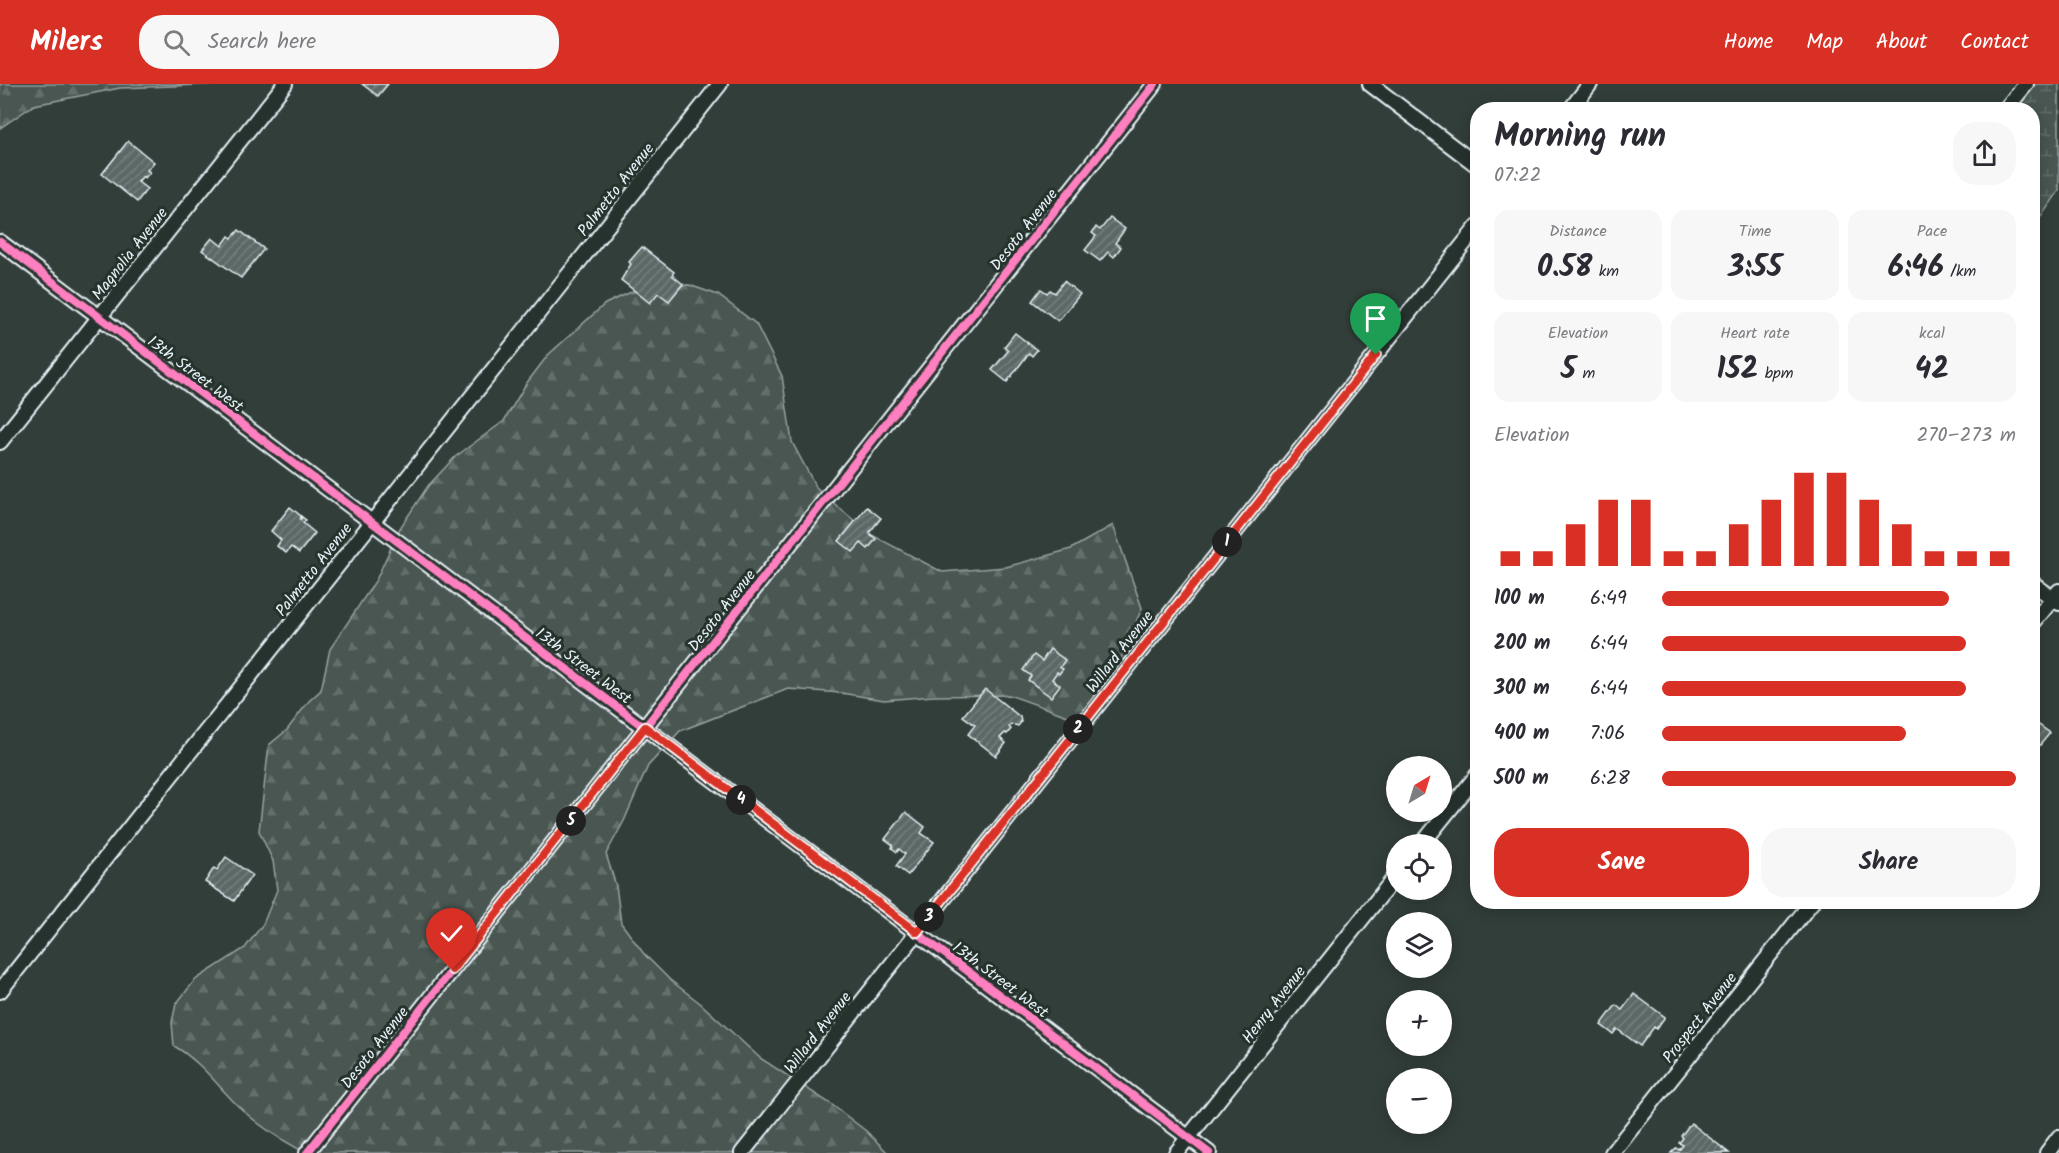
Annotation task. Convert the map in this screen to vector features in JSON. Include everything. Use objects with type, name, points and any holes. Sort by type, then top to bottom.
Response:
[{"type":"street","name":"Magnolia Avenue","points":[[0,442],[285,84]]},
{"type":"street","name":"Palmetto Avenue","points":[[0,991],[720,84]]},
{"type":"street","name":"Desoto Avenue","points":[[307,1153],[1155,84]]},
{"type":"street","points":[[1370,84],[1470,160]]},
{"type":"street","points":[[1576,102],[1590,84]]},
{"type":"street","points":[[2012,102],[2026,84]]},
{"type":"street","name":"Willard Avenue","points":[[742,1153],[1470,236]]},
{"type":"street","name":"13th Street West","points":[[0,242],[1209,1153]]},
{"type":"street","points":[[2040,587],[2057,597],[2040,615]]},
{"type":"street","points":[[1430,834],[1470,784]]},
{"type":"street","name":"Henry Avenue","points":[[1176,1153],[1386,889]]},
{"type":"street","name":"Prospect Avenue","points":[[1612,1153],[1806,909]]},
{"type":"street","points":[[2047,1153],[2059,1137]]},
{"type":"green space","points":[[0,84],[226,84],[120,88],[34,105],[0,128]]},
{"type":"green space","points":[[2026,84],[2059,84],[2059,191],[2040,218],[2040,102],[2012,102]]},
{"type":"green space","points":[[689,285],[718,295],[756,324],[782,376],[792,442],[817,489],[870,534],[942,572],[1006,567],[1071,549],[1113,525],[1142,608],[1093,725],[1009,695],[933,696],[884,700],[841,693],[788,689],[680,731],[648,766],[624,821],[606,854],[616,886],[621,923],[644,954],[670,980],[700,1003],[760,1058],[831,1104],[866,1131],[888,1153],[306,1153],[279,1138],[254,1120],[200,1066],[174,1046],[172,1022],[176,1004],[195,980],[245,948],[263,924],[277,890],[273,861],[259,831],[269,745],[287,730],[309,701],[321,690],[330,649],[376,580],[400,528],[428,486],[455,457],[504,421],[526,384],[548,355],[605,304],[629,293],[654,286]]},
{"type":"building","points":[[362,84],[388,84],[378,96]]},
{"type":"building","points":[[128,141],[154,162],[147,170],[150,172],[138,182],[147,189],[137,202],[102,174]]},
{"type":"building","points":[[1110,218],[1125,229],[1115,243],[1121,247],[1114,257],[1108,252],[1100,261],[1085,250],[1096,236],[1092,233],[1096,227],[1100,230]]},
{"type":"building","points":[[239,230],[264,249],[241,278],[202,250],[212,238],[222,246],[229,236],[232,238]]},
{"type":"building","points":[[642,247],[674,272],[672,275],[683,284],[669,301],[658,293],[650,303],[621,280],[631,264],[629,262]]},
{"type":"building","points":[[1064,281],[1080,294],[1058,321],[1032,301],[1041,289],[1047,293],[1050,290],[1055,293]]},
{"type":"building","points":[[1015,333],[1037,350],[1032,356],[1029,353],[1007,382],[992,370],[1008,351],[1004,347]]},
{"type":"building","points":[[290,507],[301,516],[300,520],[302,517],[306,520],[303,523],[315,533],[299,553],[291,547],[286,553],[277,546],[281,540],[271,531]]},
{"type":"building","points":[[867,507],[881,518],[869,533],[876,539],[868,549],[861,543],[853,552],[839,541]]},
{"type":"building","points":[[1050,649],[1065,660],[1060,667],[1063,669],[1059,674],[1057,672],[1052,679],[1060,685],[1051,697],[1028,680],[1031,676],[1023,670],[1034,655],[1042,661]]},
{"type":"building","points":[[985,689],[1020,717],[1021,722],[1018,726],[1011,724],[1009,727],[1011,729],[1000,738],[1006,743],[996,756],[968,734],[975,725],[963,716]]},
{"type":"building","points":[[2040,726],[2050,733],[2040,745]]},
{"type":"building","points":[[906,812],[925,827],[921,833],[934,842],[908,875],[896,866],[905,854],[899,849],[897,852],[892,848],[893,845],[885,839]]},
{"type":"building","points":[[226,857],[252,875],[234,901],[205,882],[214,868],[217,870]]},
{"type":"building","points":[[1634,994],[1665,1017],[1656,1029],[1654,1027],[1640,1046],[1617,1029],[1613,1034],[1601,1025],[1616,1005],[1622,1010]]},
{"type":"building","points":[[1691,1123],[1729,1153],[1671,1153],[1676,1148],[1679,1150],[1683,1145],[1679,1143],[1683,1138],[1681,1136]]},
{"type":"cycle path","points":[[307,1153],[1155,84]]},
{"type":"cycle path","points":[[0,242],[1209,1153]]},
{"type":"route","points":[[452,970],[645,727],[917,932],[1376,355]]}]
